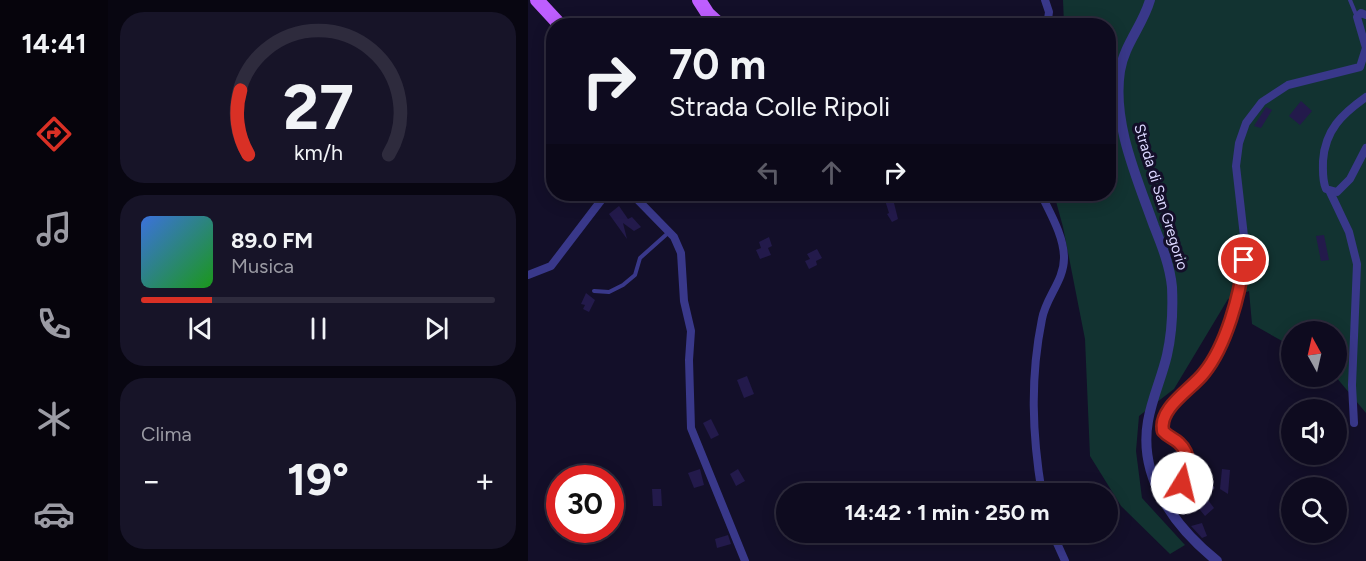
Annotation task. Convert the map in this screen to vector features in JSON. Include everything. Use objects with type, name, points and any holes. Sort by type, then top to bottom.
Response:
[{"type":"main road","points":[[537,0],[551,18]]},
{"type":"main road","points":[[699,0],[712,18]]},
{"type":"street","points":[[1045,0],[1049,12],[1048,18]]},
{"type":"street","name":"Strada di San Gregorio","points":[[1150,0],[1125,52],[1119,96],[1130,153],[1166,258],[1171,284],[1169,345],[1147,432],[1151,471],[1162,499],[1180,525],[1217,561]]},
{"type":"street","points":[[1162,499],[1180,486],[1186,475],[1188,464],[1181,445],[1163,431],[1164,418],[1212,362],[1241,283],[1245,245],[1236,171],[1238,148],[1245,125],[1262,102],[1279,90],[1298,81],[1360,67],[1364,60],[1366,45],[1362,16]]},
{"type":"street","points":[[1354,423],[1352,385],[1357,264],[1349,232],[1330,192],[1325,188],[1323,174],[1327,137],[1341,117],[1366,97]]},
{"type":"street","points":[[1330,192],[1338,191],[1344,186],[1366,148]]},
{"type":"street","points":[[528,275],[551,266],[601,201]]},
{"type":"street","points":[[639,201],[669,232],[682,256],[684,301],[691,331],[689,360],[691,428],[745,561]]},
{"type":"street","points":[[1041,483],[1032,413],[1033,386],[1043,314],[1059,281],[1064,255],[1060,236],[1044,201]]},
{"type":"street","points":[[1057,543],[1065,561]]},
{"type":"lane","points":[[1350,0],[1362,16]]},
{"type":"lane","points":[[594,291],[609,292],[623,285],[635,275],[640,258],[669,232]]},
{"type":"green space","points":[[1063,0],[1366,0],[1366,413],[1344,387],[1347,387],[1347,321],[1281,321],[1281,340],[1252,324],[1249,291],[1228,299],[1174,389],[1139,416],[1136,451],[1142,498],[1185,545],[1170,554],[1121,506],[1118,501],[1118,483],[1107,483],[1090,456],[1085,339],[1056,201],[1116,201],[1116,18],[1064,18]]},
{"type":"building","points":[[1301,101],[1312,111],[1300,125],[1289,116]]},
{"type":"building","points":[[1266,107],[1272,110],[1261,128],[1254,126]]},
{"type":"building","points":[[885,201],[895,201],[898,219],[892,222],[887,214],[889,213]]},
{"type":"building","points":[[619,206],[628,219],[632,217],[641,227],[634,231],[623,223],[627,239],[609,214]]},
{"type":"building","points":[[1324,235],[1329,260],[1321,261],[1316,236]]},
{"type":"building","points":[[769,237],[772,246],[768,248],[771,255],[760,259],[756,250],[761,248],[759,242]]},
{"type":"building","points":[[817,249],[822,258],[816,261],[817,265],[809,269],[805,261],[810,259],[807,254]]},
{"type":"building","points":[[586,293],[595,300],[589,312],[583,309],[585,305],[581,304]]},
{"type":"building","points":[[747,376],[754,394],[744,398],[737,380]]},
{"type":"building","points":[[711,419],[719,435],[711,439],[703,423]]},
{"type":"building","points":[[700,469],[704,485],[694,488],[688,473]]},
{"type":"building","points":[[738,469],[745,481],[736,486],[730,474]]},
{"type":"building","points":[[1222,469],[1230,470],[1228,494],[1220,489]]},
{"type":"building","points":[[1204,474],[1215,488],[1205,496],[1214,508],[1205,516],[1196,505],[1184,515],[1174,501],[1178,498],[1181,502],[1191,495],[1186,489]]},
{"type":"building","points":[[652,489],[661,489],[662,506],[653,506]]},
{"type":"building","points":[[1202,523],[1207,536],[1202,538],[1191,526]]},
{"type":"building","points":[[728,535],[731,544],[717,548],[715,539]]},
{"type":"route","points":[[1182,483],[1187,472],[1187,455],[1181,445],[1163,431],[1163,420],[1171,407],[1203,375],[1215,356],[1238,296],[1244,260]]}]
